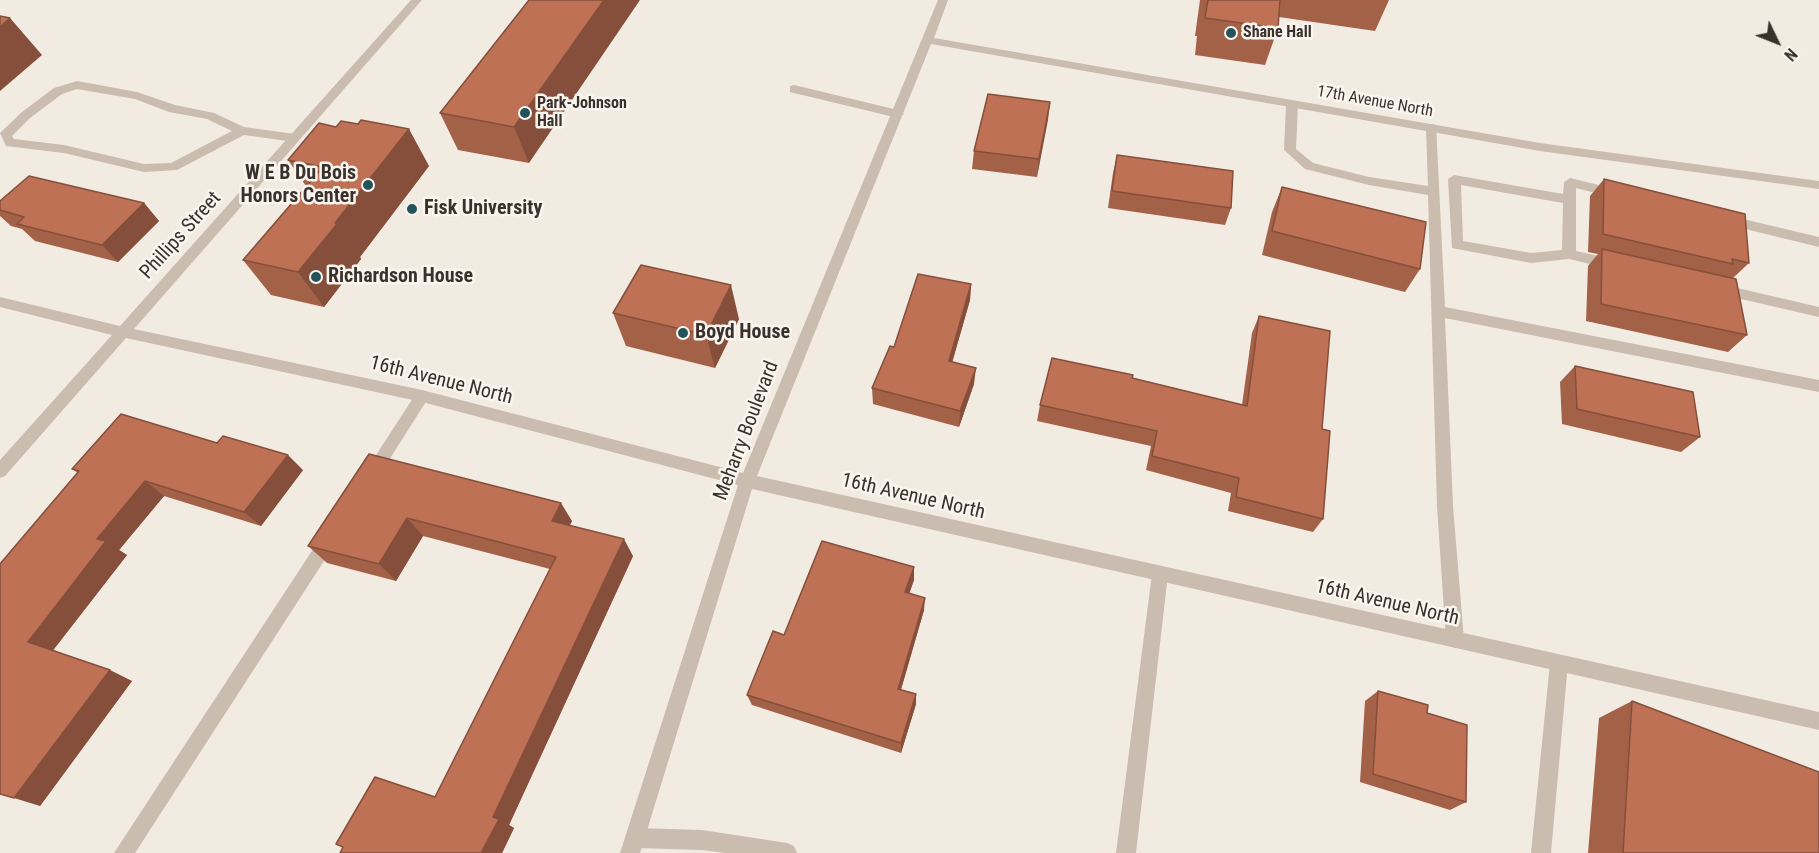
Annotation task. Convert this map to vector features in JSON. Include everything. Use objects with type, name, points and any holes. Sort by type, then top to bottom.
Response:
[{"type":"street","name":"Phillips Street","points":[[0,471],[417,0]]},
{"type":"street","name":"Meharry Boulevard","points":[[633,846],[747,481],[943,0]]},
{"type":"street","name":"17th Avenue North","points":[[926,40],[1540,147],[1819,185]]},
{"type":"street","points":[[242,131],[173,167],[144,168],[64,149],[5,146],[5,135],[26,115],[58,91],[77,85],[137,96],[173,108],[210,116],[242,131],[295,138]]},
{"type":"street","points":[[794,89],[898,114]]},
{"type":"street","points":[[1292,104],[1290,150],[1309,166],[1369,181],[1434,191]]},
{"type":"street","points":[[1432,128],[1445,506],[1455,640]]},
{"type":"street","points":[[1433,176],[1570,200]]},
{"type":"street","points":[[1454,179],[1457,245]]},
{"type":"street","points":[[1569,254],[1570,182],[1625,195]]},
{"type":"street","points":[[1714,217],[1819,243]]},
{"type":"street","points":[[1436,242],[1531,258],[1569,254],[1626,267]]},
{"type":"street","points":[[1706,286],[1819,312]]},
{"type":"street","name":"16th Avenue North","points":[[0,302],[122,332],[422,396],[747,481],[1819,721]]},
{"type":"street","points":[[1439,311],[1819,386]]},
{"type":"street","points":[[364,486],[422,396]]},
{"type":"street","points":[[124,853],[338,526]]},
{"type":"street","points":[[1126,853],[1160,574]]},
{"type":"street","points":[[1541,853],[1559,663]]},
{"type":"street","points":[[633,846],[702,840],[788,853]]},
{"type":"building","points":[[529,0],[604,0],[514,127],[440,113]]},
{"type":"building","points":[[1208,0],[1280,0],[1278,28],[1205,18]]},
{"type":"building","points":[[0,16],[10,18],[0,27]]},
{"type":"building","points":[[988,94],[1050,102],[1039,159],[974,151]]},
{"type":"building","points":[[361,120],[409,129],[298,272],[243,260],[323,167],[288,160],[319,123],[336,127],[341,121],[358,124]]},
{"type":"building","points":[[1117,155],[1233,171],[1231,208],[1112,191]]},
{"type":"building","points":[[29,176],[144,203],[102,245],[17,224],[24,217],[0,210],[0,201]]},
{"type":"building","points":[[1604,179],[1745,214],[1749,263],[1732,259],[1733,264],[1603,234]]},
{"type":"building","points":[[1282,187],[1426,222],[1420,269],[1272,231]]},
{"type":"building","points":[[1602,249],[1736,279],[1747,335],[1601,304]]},
{"type":"building","points":[[641,265],[731,285],[706,335],[613,313]]},
{"type":"building","points":[[918,274],[971,284],[949,361],[976,368],[960,411],[872,388],[890,346],[894,347]]},
{"type":"building","points":[[1259,316],[1330,331],[1322,429],[1330,431],[1323,519],[1236,497],[1239,478],[1152,456],[1157,431],[1040,405],[1052,358],[1133,375],[1132,378],[1247,406]]},
{"type":"building","points":[[1575,366],[1693,392],[1700,437],[1577,409]]},
{"type":"building","points":[[121,414],[217,443],[223,436],[288,455],[244,512],[145,481],[97,539],[106,541],[28,642],[110,670],[14,798],[0,794],[0,564],[79,471],[72,469]]},
{"type":"building","points":[[369,454],[561,503],[552,521],[624,539],[493,817],[499,819],[481,853],[340,853],[343,847],[336,844],[375,777],[435,797],[556,557],[407,518],[379,564],[308,546]]},
{"type":"building","points":[[822,541],[914,567],[905,592],[925,598],[898,689],[916,694],[901,743],[747,695],[773,631],[784,635]]},
{"type":"building","points":[[1378,691],[1428,705],[1427,713],[1467,725],[1466,802],[1373,774]]},
{"type":"building","points":[[1632,701],[1819,772],[1819,853],[1623,853]]},
{"type":"place","name":"Shane Hall","points":[[1231,33]]},
{"type":"place","name":"Park-Johnson Hall","points":[[525,113]]},
{"type":"place","name":"W E B Du Bois Honors Center","points":[[368,185]]},
{"type":"place","name":"Fisk University","points":[[412,209]]},
{"type":"place","name":"Richardson House","points":[[316,277]]},
{"type":"place","name":"Boyd House","points":[[683,333]]}]
